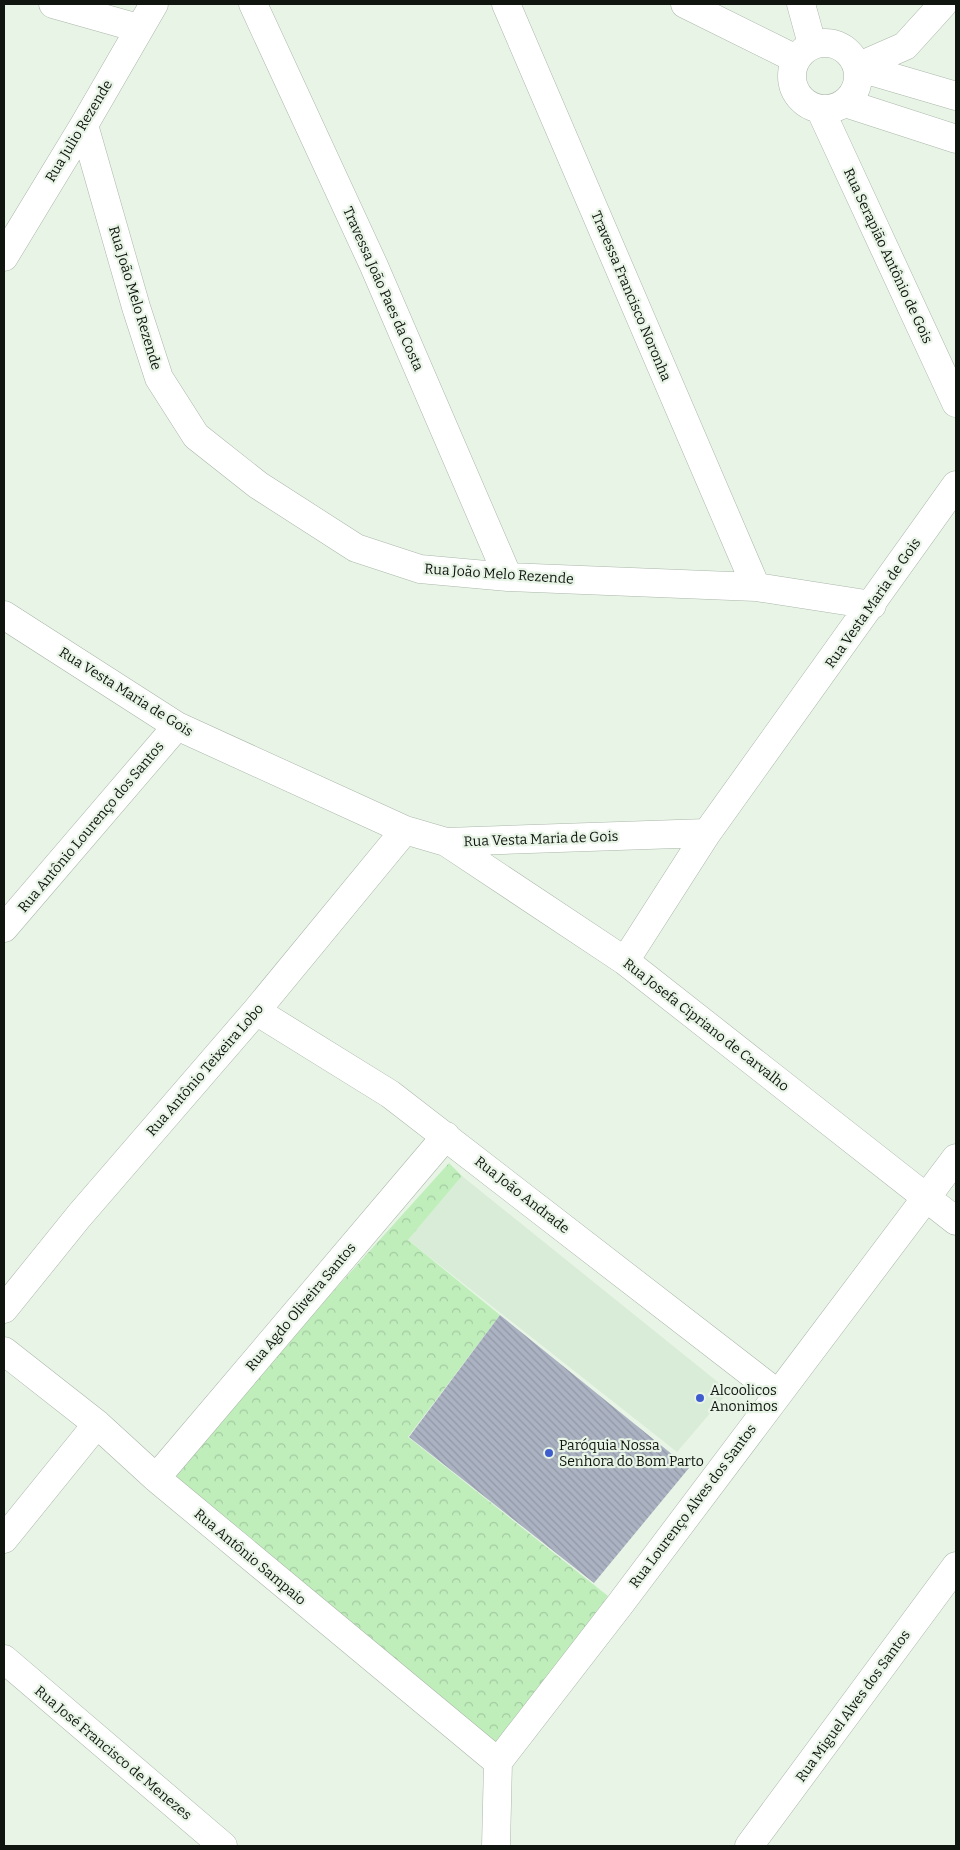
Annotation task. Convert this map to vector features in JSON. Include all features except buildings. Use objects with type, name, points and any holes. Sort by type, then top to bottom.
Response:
[{"type":"street","points":[[53,4],[138,28]]},
{"type":"street","name":"Rua Julio Rezende","points":[[4,257],[84,124],[138,28],[154,4]]},
{"type":"street","name":"Travessa João Paes da Costa","points":[[252,4],[374,266],[508,577]]},
{"type":"street","name":"Travessa Francisco Noronha","points":[[506,4],[756,587]]},
{"type":"street","points":[[685,4],[804,52]]},
{"type":"street","points":[[801,4],[804,52]]},
{"type":"street","points":[[857,67],[905,46],[943,4]]},
{"type":"street","points":[[832,106],[853,93],[858,80],[857,67],[851,55],[842,46],[824,42],[804,52],[791,71],[792,84],[798,96],[808,104],[832,106],[956,139]]},
{"type":"street","points":[[857,67],[956,96]]},
{"type":"street","name":"Rua Serapião Antônio de Gois","points":[[832,106],[956,403]]},
{"type":"street","name":"Rua João Melo Rezende","points":[[84,124],[136,307],[159,378],[196,436],[258,485],[356,548],[420,570],[508,577],[756,587],[872,605]]},
{"type":"street","name":"Rua Vesta Maria de Gois","points":[[4,615],[177,726],[405,830],[446,842],[707,833],[872,605],[956,485]]},
{"type":"street","name":"Rua Antônio Lourenço dos Santos","points":[[9,915],[177,726]]},
{"type":"street","name":"Rua Antônio Teixeira Lobo","points":[[4,1309],[79,1216],[256,1011],[405,830]]},
{"type":"street","points":[[625,961],[707,833]]},
{"type":"street","name":"Rua Josefa Cipriano de Carvalho","points":[[446,842],[625,961],[956,1221]]},
{"type":"street","name":"Rua João Andrade","points":[[256,1011],[390,1094],[778,1394]]},
{"type":"street","name":"Rua Agdo Oliveira Santos","points":[[156,1478],[446,1136]]},
{"type":"street","name":"Rua Lourenço Alves dos Santos","points":[[498,1762],[956,1158]]},
{"type":"street","name":"Rua Antônio Sampaio","points":[[4,1351],[97,1424],[156,1478],[498,1762]]},
{"type":"street","points":[[4,1539],[97,1424]]},
{"type":"street","name":"Rua Miguel Alves dos Santos","points":[[749,1846],[956,1566]]},
{"type":"street","name":"Rua José Francisco de Menezes","points":[[4,1659],[223,1846]]},
{"type":"street","points":[[496,1846],[498,1762]]},
{"type":"shaded area","points":[[462,1176],[729,1391],[677,1452],[408,1240]]},
{"type":"green space","points":[[449,1163],[462,1176],[408,1240],[500,1315],[408,1437],[608,1596],[499,1745],[162,1481]]},
{"type":"place","name":"Alcoolicos Anonimos","points":[[700,1398]]},
{"type":"place","name":"Paróquia Nossa Senhora do Bom Parto","points":[[549,1453]]}]
